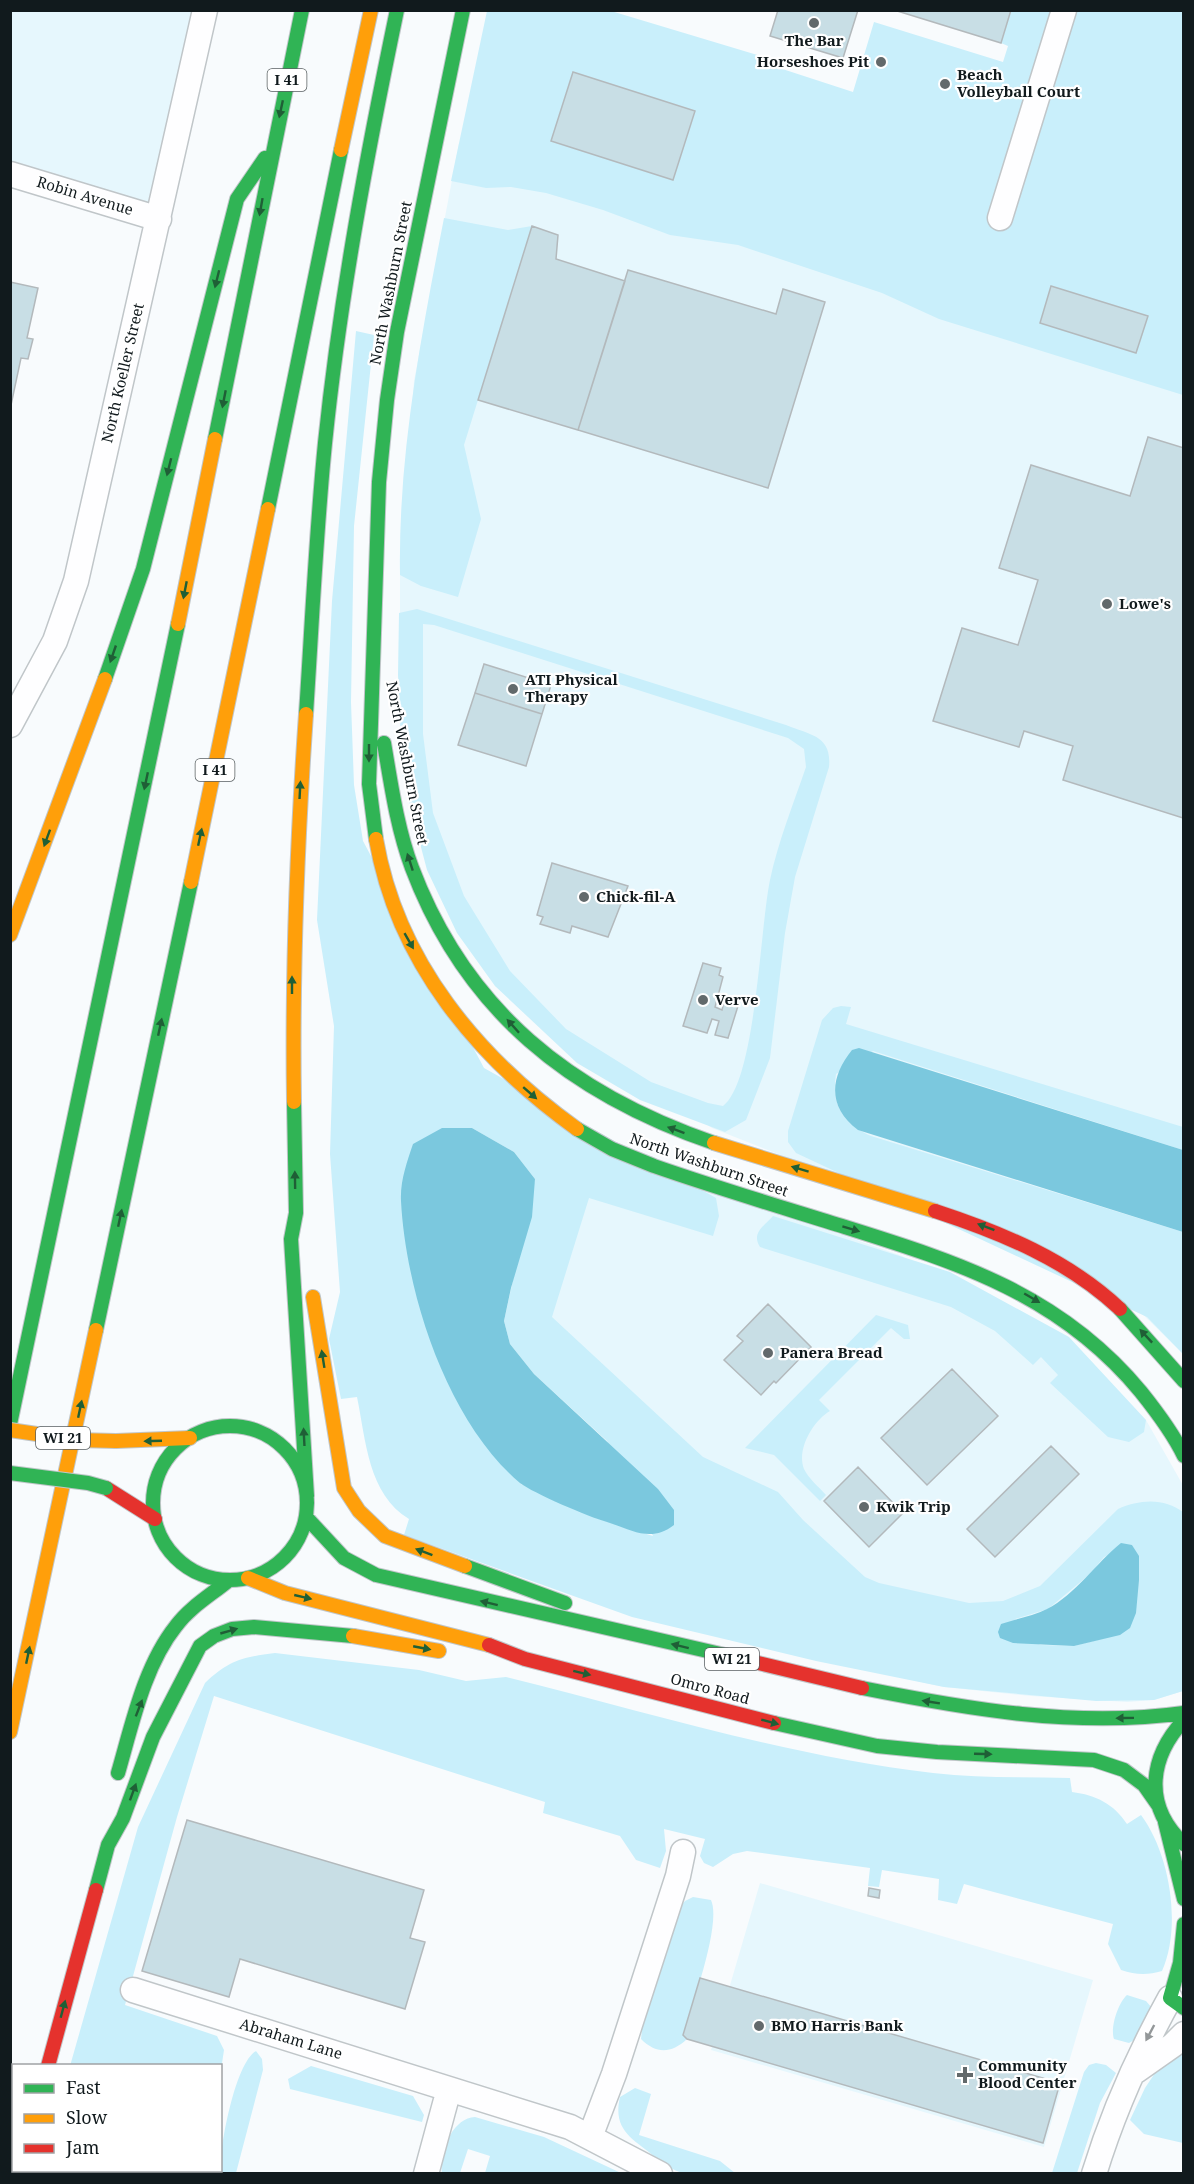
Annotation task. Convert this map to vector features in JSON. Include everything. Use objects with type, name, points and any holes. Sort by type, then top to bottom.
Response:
[{"type":"main road","name":"I 41","points":[[10,1424],[166,684],[302,10]]},
{"type":"main road","name":"I 41","points":[[10,1732],[232,688],[322,237],[371,10]]},
{"type":"main road","points":[[307,1496],[302,1474],[290,1455],[274,1440],[254,1430],[232,1426],[210,1429],[190,1438],[175,1449],[164,1464],[156,1482],[153,1501],[155,1519],[162,1539],[175,1557],[201,1574],[230,1580],[248,1578],[269,1570],[286,1556],[299,1538],[306,1517],[307,1496],[291,1239],[296,1213],[292,982],[305,706],[325,444],[346,276],[367,155],[397,10]]},
{"type":"main road","name":"North Washburn Street","points":[[463,10],[397,332],[387,400],[379,482],[369,784],[373,834],[388,893],[404,931],[430,977],[461,1022],[494,1061],[549,1110],[574,1128],[636,1159],[957,1263],[984,1273],[1020,1291],[1078,1328],[1116,1364],[1140,1390],[1182,1448]]},
{"type":"main road","points":[[10,935],[96,704],[143,569],[237,199],[272,150]]},
{"type":"main road","name":"North Washburn Street","points":[[373,674],[397,813],[412,868],[426,904],[444,937],[493,1004],[550,1061],[588,1087],[656,1123],[977,1224],[1030,1247],[1071,1271],[1108,1298],[1141,1330],[1184,1381]]},
{"type":"main road","points":[[296,1213],[307,1261]]},
{"type":"main road","points":[[310,1283],[344,1488],[359,1511],[385,1536],[560,1600],[593,1624]]},
{"type":"main road","name":"WI 21","points":[[10,1430],[77,1440],[153,1441],[190,1438]]},
{"type":"main road","points":[[10,1473],[88,1483],[106,1488],[155,1519]]},
{"type":"main road","name":"WI 21","points":[[306,1517],[340,1556],[359,1568],[398,1581],[498,1606],[593,1624],[824,1682],[938,1704],[1008,1712],[1092,1718],[1140,1718],[1184,1713]]},
{"type":"main road","name":"Omro Road","points":[[248,1578],[285,1593],[473,1639],[525,1659],[823,1736],[877,1746],[937,1752],[1094,1760],[1124,1770],[1144,1785],[1158,1805]]},
{"type":"main road","points":[[113,1790],[133,1722],[161,1650],[171,1631],[184,1616],[230,1580]]},
{"type":"main road","points":[[49,2064],[108,1845],[123,1818],[153,1737],[192,1657],[200,1646],[214,1636],[232,1629],[254,1626],[353,1636],[455,1654]]},
{"type":"main road","points":[[478,1657],[525,1659]]},
{"type":"main road","points":[[1184,1720],[1173,1729],[1159,1752],[1154,1779],[1158,1805],[1165,1822],[1184,1899]]},
{"type":"main road","points":[[1165,1822],[1184,1844]]},
{"type":"main road","points":[[107,1823],[108,1845]]},
{"type":"main road","points":[[1177,2003],[1184,1924]]},
{"type":"street","name":"North Koeller Street","points":[[10,725],[55,641],[76,581],[205,10]]},
{"type":"street","points":[[1000,218],[1064,10]]},
{"type":"street","name":"Robin Avenue","points":[[10,174],[159,219]]},
{"type":"street","points":[[590,2137],[614,2074],[678,1876],[683,1852]]},
{"type":"street","name":"Abraham Lane","points":[[133,1990],[570,2127],[660,2174]]},
{"type":"street","points":[[1094,2174],[1112,2119],[1136,2071],[1141,2052],[1177,2003]]},
{"type":"street","points":[[1136,2071],[1173,2045],[1184,2034]]},
{"type":"street","points":[[426,2174],[449,2089]]},
{"type":"shaded area","points":[[10,11],[205,11],[159,219],[11,174]]},
{"type":"shaded area","points":[[487,11],[611,11],[764,57],[764,63],[853,92],[874,22],[1003,62],[1008,46],[1001,43],[1011,11],[1183,11],[1183,395],[939,319],[882,293],[738,245],[670,235],[603,210],[546,193],[511,187],[486,188],[451,181]],"holes":[[[1051,287],[1147,316],[1136,352],[1040,323]]]},
{"type":"shaded area","points":[[459,143],[1183,365],[1183,1354],[1114,1286],[712,1128],[495,986],[400,729],[400,571],[414,381]]},
{"type":"shaded area","points":[[444,218],[508,230],[532,226],[464,445],[481,519],[458,597],[421,586],[400,575],[400,530],[407,440],[419,351]]},
{"type":"shaded area","points":[[356,331],[374,335],[354,526],[351,702],[354,785],[363,841],[484,1068],[716,1198],[719,1216],[713,1236],[589,1198],[552,1317],[703,1457],[778,1492],[803,1520],[865,1577],[879,1583],[969,1603],[1003,1601],[1040,1586],[1118,1509],[1143,1502],[1160,1502],[1176,1508],[1184,1513],[1183,1691],[1154,1700],[1096,1701],[944,1687],[816,1661],[632,1617],[404,1535],[409,1519],[395,1508],[377,1481],[371,1465],[357,1397],[341,1399],[329,1339],[340,1292],[330,1154],[334,1026],[317,920],[332,601]],"holes":[[[472,1128],[514,1152],[535,1179],[504,1321],[510,1344],[534,1374],[607,1441],[653,1536],[596,1518],[521,1484]],[[1132,1545],[1139,1569],[1137,1581],[1126,1605],[1105,1638],[1074,1646],[1040,1645],[1015,1619],[1048,1609],[1090,1574],[1104,1557]]]},
{"type":"shaded area","points":[[417,609],[786,725],[818,738],[823,743],[829,757],[829,767],[795,877],[785,933],[770,1058],[746,1120],[725,1132],[640,1100],[577,1063],[495,986],[457,933],[427,870],[403,779],[398,675],[399,613]],"holes":[[[423,624],[434,625],[788,738],[804,749],[806,767],[781,838],[770,880],[750,1036],[743,1067],[734,1091],[723,1106],[708,1103],[651,1082],[566,1029],[510,971],[464,896],[433,813],[423,734]]]},
{"type":"shaded area","points":[[851,1007],[846,1024],[1183,1127],[1183,1150],[873,1051],[836,1074],[835,1095],[841,1112],[853,1125],[871,1136],[1183,1232],[1183,1354],[1147,1317],[796,1153],[788,1142],[788,1131],[822,1020],[833,1008]]},
{"type":"shaded area","points":[[571,1139],[902,1256],[1146,1420],[1184,1487],[1183,1691],[1154,1700],[1127,1702],[1031,1696],[944,1687],[777,1650],[518,1324]]},
{"type":"shaded area","points":[[773,1216],[950,1272],[1069,1337],[1146,1420],[1144,1432],[1129,1442],[1108,1437],[1050,1383],[1058,1375],[1041,1357],[1033,1365],[995,1331],[951,1307],[760,1247],[758,1234]]},
{"type":"shaded area","points":[[876,1315],[908,1325],[910,1339],[904,1339],[891,1328],[819,1400],[830,1411],[818,1421],[808,1436],[804,1444],[802,1461],[808,1476],[826,1495],[820,1501],[774,1455],[745,1448]]},
{"type":"shaded area","points":[[275,1653],[419,1670],[466,1681],[506,1677],[718,1732],[825,1756],[933,1773],[1070,1778],[1072,1792],[1089,1795],[1104,1802],[1127,1824],[1141,1815],[1151,1831],[1166,1870],[1172,1912],[1168,1953],[1162,1971],[1142,1974],[1121,1970],[1108,1944],[1113,1924],[964,1884],[957,1904],[938,1900],[939,1879],[882,1870],[879,1887],[868,1886],[870,1868],[747,1851],[733,1854],[713,1867],[704,1863],[700,1856],[705,1839],[664,1829],[666,1851],[660,1868],[636,1860],[620,1836],[543,1813],[545,1802],[214,1696],[177,1817],[125,2005],[217,2036],[224,2050],[222,2064],[71,2064],[138,1827],[205,1683],[229,1664],[254,1656]]},
{"type":"shaded area","points":[[760,1883],[1093,1980],[1044,2147],[711,2050]]},
{"type":"shaded area","points":[[693,1897],[711,1900],[713,1912],[709,1946],[683,2035],[687,2039],[669,2050],[658,2050],[641,2039],[642,2029],[678,1909],[685,1901]]},
{"type":"shaded area","points":[[1127,1995],[1146,2001],[1152,2008],[1136,2039],[1129,2043],[1114,2039],[1113,2034],[1118,2010]]},
{"type":"shaded area","points":[[256,2051],[262,2059],[263,2070],[236,2173],[213,2173],[222,2172],[223,2143],[230,2106],[248,2059]]},
{"type":"shaded area","points":[[1183,2053],[1183,2143],[1144,2134],[1130,2120],[1145,2088],[1161,2064]]},
{"type":"shaded area","points":[[1096,2063],[1106,2065],[1116,2073],[1100,2103],[1077,2173],[1052,2173],[1084,2072],[1089,2065]]},
{"type":"shaded area","points":[[311,2066],[413,2096],[424,2115],[422,2122],[290,2089],[288,2079]]},
{"type":"shaded area","points":[[635,2088],[651,2094],[639,2135],[720,2161],[735,2173],[695,2175],[679,2172],[661,2162],[633,2139],[622,2126],[618,2109],[620,2097]]},
{"type":"shaded area","points":[[475,2117],[544,2137],[621,2173],[485,2173],[490,2156],[468,2149],[460,2173],[442,2173],[443,2156],[449,2138],[460,2123]]},
{"type":"water","points":[[859,1048],[1183,1150],[1183,1232],[858,1130],[841,1112],[835,1092],[839,1071],[845,1060],[852,1050]]},
{"type":"water","points":[[442,1128],[472,1128],[514,1152],[535,1179],[532,1217],[511,1288],[504,1321],[510,1344],[534,1374],[658,1489],[674,1510],[674,1525],[666,1530],[649,1534],[633,1531],[575,1510],[537,1493],[520,1483],[494,1457],[471,1426],[435,1354],[422,1315],[411,1276],[401,1201],[403,1179],[413,1144]]},
{"type":"water","points":[[1121,1543],[1132,1545],[1139,1556],[1136,1613],[1130,1628],[1120,1635],[1074,1646],[1013,1643],[1000,1638],[998,1632],[1001,1624],[1036,1614],[1057,1603]]},
{"type":"building","name":"The Bar","points":[[778,10],[858,10],[843,58],[770,36]]},
{"type":"building","points":[[894,10],[1011,10],[1001,43]]},
{"type":"building","points":[[573,72],[695,111],[673,180],[551,141]]},
{"type":"building","points":[[532,226],[558,235],[556,259],[625,281],[578,430],[478,400]]},
{"type":"building","points":[[628,270],[776,314],[783,289],[825,302],[768,488],[578,430]]},
{"type":"building","points":[[10,282],[38,288],[27,338],[33,339],[28,359],[21,358],[11,405]]},
{"type":"building","points":[[1051,286],[1148,316],[1136,353],[1040,323]]},
{"type":"building","name":"Lowe's","points":[[1148,437],[1184,448],[1183,818],[1063,780],[1073,746],[1024,731],[1019,747],[933,721],[962,628],[1018,645],[1038,580],[999,568],[1031,465],[1130,496]]},
{"type":"building","name":"ATI Physical Therapy","points":[[484,664],[551,685],[542,714],[475,693]]},
{"type":"building","points":[[475,693],[542,714],[526,766],[458,745]]},
{"type":"building","name":"Chick-fil-A","points":[[552,863],[628,886],[608,937],[572,926],[570,933],[540,924],[543,917],[537,915]]},
{"type":"building","name":"Verve","points":[[703,963],[721,968],[719,975],[723,977],[715,1007],[722,1010],[724,1002],[738,1006],[728,1038],[715,1035],[719,1021],[712,1019],[707,1033],[683,1026]]},
{"type":"building","name":"Panera Bread","points":[[768,1304],[811,1347],[761,1395],[724,1360],[743,1341],[737,1336]]},
{"type":"building","name":"Kwik Trip","points":[[952,1369],[998,1416],[927,1485],[881,1438]]},
{"type":"building","name":"Kwik Trip","points":[[1051,1446],[1079,1474],[995,1557],[967,1529]]},
{"type":"building","name":"Kwik Trip","points":[[1051,1446],[1079,1474],[995,1557],[967,1529]]},
{"type":"building","name":"Kwik Trip","points":[[858,1467],[903,1513],[869,1547],[824,1501]]},
{"type":"building","points":[[187,1820],[424,1890],[410,1938],[425,1942],[405,2009],[240,1959],[229,1997],[142,1971]]},
{"type":"building","points":[[869,1888],[880,1890],[879,1898],[868,1896]]},
{"type":"building","points":[[700,1978],[1060,2083],[1043,2143],[687,2039],[683,2035]]},
{"type":"traffic: fast","points":[[215,439],[302,10]]},
{"type":"traffic: fast","points":[[306,714],[319,511],[331,388],[355,226],[397,10]]},
{"type":"traffic: fast","points":[[376,839],[369,784],[379,482],[387,400],[397,332],[463,10]]},
{"type":"traffic: fast","points":[[268,509],[341,150]]},
{"type":"traffic: fast","points":[[105,679],[143,569],[237,199],[265,158]]},
{"type":"traffic: fast","points":[[10,1424],[178,624]]},
{"type":"traffic: fast","points":[[384,743],[398,822],[412,868],[435,919],[462,964],[494,1005],[530,1041],[570,1072],[614,1099],[662,1123],[714,1143]]},
{"type":"traffic: fast","points":[[96,1330],[191,882]]},
{"type":"traffic: fast","points":[[294,1102],[296,1213],[291,1239],[307,1496]]},
{"type":"traffic: fast","points":[[577,1129],[612,1149],[654,1166],[929,1254],[1006,1287],[1043,1307],[1077,1330],[1110,1359],[1153,1407],[1184,1456]]},
{"type":"traffic: fast","points":[[1120,1309],[1184,1381]]},
{"type":"traffic: fast","points":[[230,1426],[259,1432],[273,1439],[284,1449],[294,1460],[301,1474],[307,1503],[301,1532],[294,1546],[284,1557],[273,1567],[259,1574],[230,1580],[201,1574],[187,1567],[176,1557],[166,1546],[159,1532],[153,1503],[159,1474],[166,1460],[176,1449],[187,1439],[201,1432],[230,1426]]},
{"type":"traffic: fast","points":[[10,1473],[88,1483],[106,1488]]},
{"type":"traffic: fast","points":[[306,1517],[344,1558],[376,1575],[725,1655]]},
{"type":"traffic: fast","points":[[465,1566],[565,1603]]},
{"type":"traffic: fast","points":[[118,1773],[140,1696],[155,1659],[176,1626],[188,1613],[229,1580]]},
{"type":"traffic: fast","points":[[96,1890],[108,1845],[123,1818],[153,1737],[200,1646],[214,1636],[232,1629],[254,1627],[353,1636]]},
{"type":"traffic: fast","points":[[862,1688],[941,1703],[1022,1714],[1103,1718],[1184,1713]]},
{"type":"traffic: fast","points":[[1184,1720],[1163,1751],[1156,1783],[1157,1799],[1162,1814],[1171,1830],[1184,1844]]},
{"type":"traffic: fast","points":[[774,1723],[877,1746],[937,1752],[1094,1760],[1124,1770],[1144,1785],[1158,1805]]},
{"type":"traffic: fast","points":[[1165,1822],[1184,1899]]},
{"type":"traffic: fast","points":[[1184,1924],[1180,1963],[1170,1998],[1184,2008]]},
{"type":"traffic: slow","points":[[341,150],[371,10]]},
{"type":"traffic: slow","points":[[178,624],[215,439]]},
{"type":"traffic: slow","points":[[191,882],[268,509]]},
{"type":"traffic: slow","points":[[10,935],[105,679]]},
{"type":"traffic: slow","points":[[294,1102],[296,908],[306,714]]},
{"type":"traffic: slow","points":[[376,839],[387,884],[402,926],[447,1004],[475,1038],[507,1071],[577,1129]]},
{"type":"traffic: slow","points":[[714,1143],[935,1211]]},
{"type":"traffic: slow","points":[[313,1297],[344,1488],[359,1511],[385,1536],[465,1566]]},
{"type":"traffic: slow","points":[[10,1732],[96,1330]]},
{"type":"traffic: slow","points":[[10,1430],[77,1440],[116,1441]]},
{"type":"traffic: slow","points":[[116,1441],[190,1438]]},
{"type":"traffic: slow","points":[[248,1578],[285,1593],[489,1645]]},
{"type":"traffic: slow","points":[[353,1636],[439,1651]]},
{"type":"traffic: jam","points":[[935,1211],[1009,1239],[1056,1262],[1079,1276],[1120,1309]]},
{"type":"traffic: jam","points":[[106,1488],[155,1519]]},
{"type":"traffic: jam","points":[[489,1645],[525,1659],[774,1723]]},
{"type":"traffic: jam","points":[[725,1655],[862,1688]]},
{"type":"traffic: jam","points":[[49,2064],[96,1890]]},
{"type":"place","name":"The Bar","points":[[814,23]]},
{"type":"place","name":"Horseshoes Pit","points":[[881,62]]},
{"type":"place","name":"Beach Volleyball Court","points":[[945,84]]},
{"type":"place","name":"Lowe's","points":[[1107,604]]},
{"type":"place","name":"ATI Physical Therapy","points":[[513,689]]},
{"type":"place","name":"Chick-fil-A","points":[[584,897]]},
{"type":"place","name":"Verve","points":[[703,1000]]},
{"type":"place","name":"Panera Bread","points":[[768,1353]]},
{"type":"place","name":"Kwik Trip","points":[[864,1507]]},
{"type":"place","name":"BMO Harris Bank","points":[[759,2026]]},
{"type":"place","name":"Community Blood Center","points":[[965,2075]]}]
